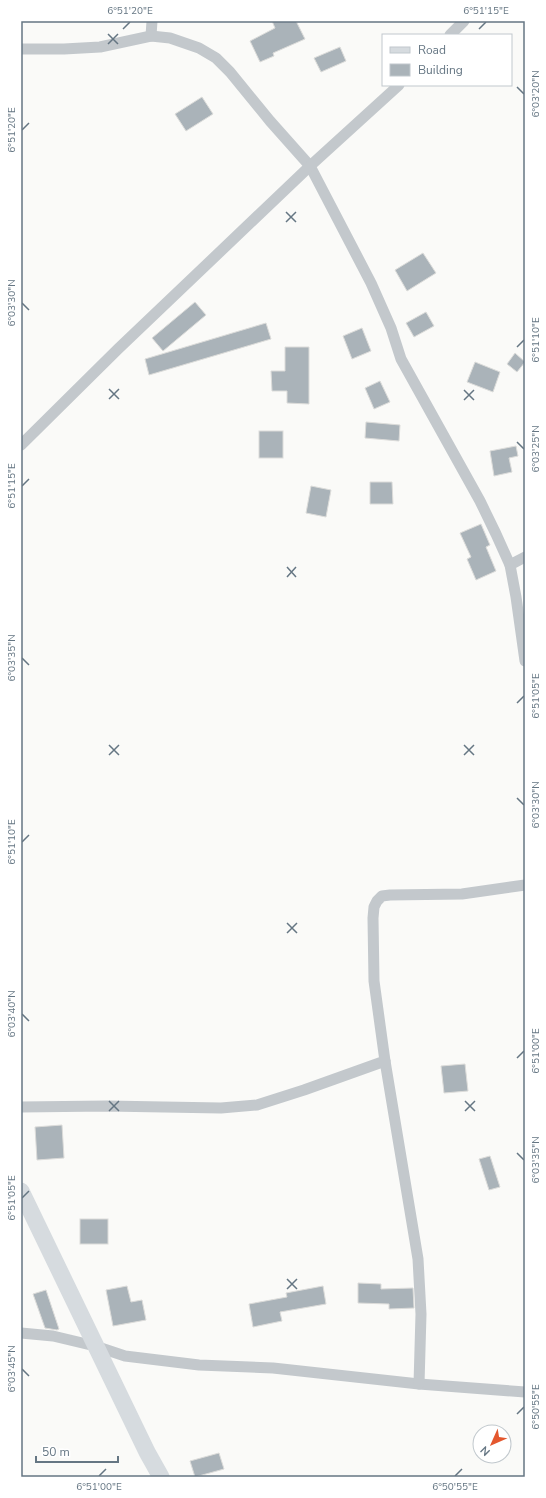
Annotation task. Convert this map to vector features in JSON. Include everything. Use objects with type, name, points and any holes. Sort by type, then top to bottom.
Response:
[{"type":"main road","points":[[21,1191],[147,1452],[161,1477]]},
{"type":"street","points":[[151,36],[152,21]]},
{"type":"street","points":[[451,34],[464,21]]},
{"type":"street","points":[[21,49],[100,47],[151,36],[170,38],[199,48],[216,58],[230,72],[270,121],[310,166],[371,283],[391,328],[401,358],[480,501],[510,565],[525,661]]},
{"type":"street","points":[[21,445],[310,166],[398,86]]},
{"type":"street","points":[[510,565],[525,558]]},
{"type":"street","points":[[419,1384],[421,1314],[418,1259],[385,1061],[374,982],[374,907],[382,896],[462,894],[525,885]]},
{"type":"street","points":[[21,1107],[107,1106],[221,1108],[257,1105],[385,1061]]},
{"type":"street","points":[[21,1333],[53,1336],[96,1346],[125,1356],[184,1364],[273,1368],[419,1384],[525,1392]]},
{"type":"building","points":[[272,21],[296,21],[305,39],[273,53],[274,56],[260,62],[250,41],[275,28]]},
{"type":"building","points":[[340,47],[346,61],[321,72],[314,58]]},
{"type":"building","points":[[202,97],[213,114],[186,131],[175,114]]},
{"type":"building","points":[[423,253],[436,273],[407,291],[395,270]]},
{"type":"building","points":[[195,302],[206,315],[163,351],[152,338]]},
{"type":"building","points":[[426,312],[434,326],[414,337],[406,323]]},
{"type":"building","points":[[266,323],[271,339],[149,375],[145,359]]},
{"type":"building","points":[[362,328],[371,351],[352,359],[343,336]]},
{"type":"building","points":[[285,347],[309,347],[309,404],[287,403],[287,391],[272,391],[271,371],[285,371]]},
{"type":"building","points":[[515,353],[525,362],[517,372],[507,364]]},
{"type":"building","points":[[475,362],[500,372],[493,392],[467,382]]},
{"type":"building","points":[[380,381],[390,402],[374,409],[365,388]]},
{"type":"building","points":[[366,422],[400,425],[399,441],[365,438]]},
{"type":"building","points":[[259,431],[283,431],[283,458],[259,458]]},
{"type":"building","points":[[516,446],[518,456],[509,458],[512,472],[494,476],[490,451]]},
{"type":"building","points":[[370,482],[392,482],[393,504],[370,504]]},
{"type":"building","points":[[311,486],[331,490],[326,517],[306,513]]},
{"type":"building","points":[[481,524],[490,545],[486,547],[496,571],[476,580],[467,559],[471,557],[460,533]]},
{"type":"building","points":[[465,1064],[468,1091],[444,1093],[441,1066]]},
{"type":"building","points":[[62,1125],[64,1158],[37,1160],[35,1127]]},
{"type":"building","points":[[490,1156],[500,1187],[489,1190],[479,1159]]},
{"type":"building","points":[[80,1219],[108,1219],[108,1244],[80,1244]]},
{"type":"building","points":[[358,1283],[381,1284],[381,1289],[413,1288],[414,1308],[389,1309],[389,1304],[358,1303]]},
{"type":"building","points":[[127,1286],[131,1302],[142,1300],[146,1320],[113,1326],[106,1290]]},
{"type":"building","points":[[323,1286],[326,1304],[280,1312],[282,1321],[253,1327],[249,1304],[287,1297],[286,1293]]},
{"type":"building","points":[[46,1290],[59,1329],[57,1330],[45,1328],[33,1294]]},
{"type":"building","points":[[219,1453],[224,1469],[195,1477],[190,1461]]}]
